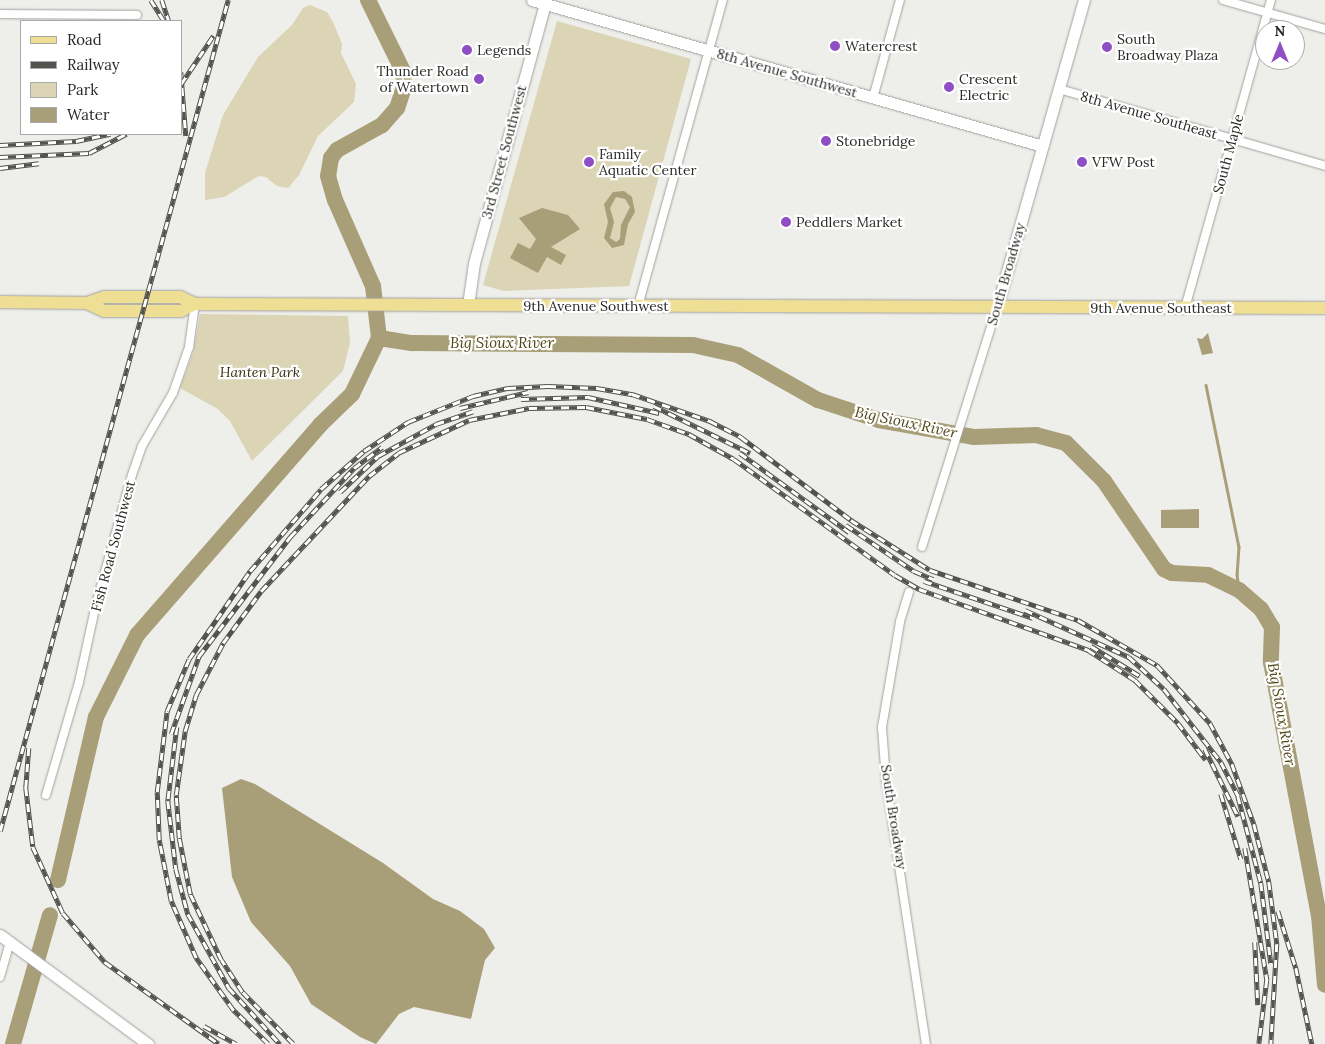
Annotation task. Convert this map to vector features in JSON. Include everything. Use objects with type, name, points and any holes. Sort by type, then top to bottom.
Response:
[{"type":"main road","name":"9th Avenue Southwest","points":[[0,302],[87,303],[104,311],[181,311],[195,304],[997,307]]},
{"type":"main road","name":"9th Avenue Southeast","points":[[997,307],[1325,308]]},
{"type":"street","name":"8th Avenue Southwest","points":[[532,0],[545,2],[708,51],[1043,146]]},
{"type":"street","points":[[638,306],[723,0]]},
{"type":"street","points":[[873,98],[900,0]]},
{"type":"street","name":"South Broadway","points":[[922,546],[997,307],[1084,0]]},
{"type":"street","points":[[1223,0],[1325,29]]},
{"type":"street","name":"South Maple","points":[[1185,308],[1271,0]]},
{"type":"street","name":"3rd Street Southwest","points":[[468,305],[474,263],[545,2]]},
{"type":"street","points":[[0,14],[137,15]]},
{"type":"street","name":"8th Avenue Southeast","points":[[1059,89],[1325,166]]},
{"type":"street","name":"Fish Road Southwest","points":[[46,795],[80,682],[94,612],[132,475],[142,446],[173,393],[189,348],[195,304]]},
{"type":"street","name":"South Broadway","points":[[909,592],[900,622],[882,727],[886,780],[926,1044]]},
{"type":"street","points":[[0,935],[148,1044]]},
{"type":"street","points":[[0,977],[10,942]]},
{"type":"green space","points":[[310,5],[327,12],[333,22],[342,44],[341,53],[356,84],[354,102],[318,136],[299,175],[288,188],[277,186],[266,177],[259,176],[224,197],[205,200],[205,173],[223,115],[258,57],[292,25],[303,8]]},
{"type":"green space","name":"Family Aquatic Center","points":[[557,21],[691,59],[629,286],[504,291],[483,285]]},
{"type":"green space","name":"Hanten Park","points":[[200,314],[348,316],[350,343],[343,371],[252,461],[230,421],[218,409],[180,388],[193,353]]},
{"type":"water","points":[[624,191],[632,197],[635,212],[628,224],[624,245],[612,248],[604,238],[608,222],[604,204],[613,192]],"holes":[[[616,197],[625,199],[630,207],[621,225],[620,239],[616,242],[610,238],[614,222],[610,208]]]},
{"type":"water","points":[[542,208],[568,215],[580,229],[551,247],[566,255],[561,265],[547,257],[538,273],[510,258],[518,243],[530,249],[536,239],[519,218]]},
{"type":"water","points":[[1208,333],[1213,353],[1202,355],[1197,338],[1202,339]]},
{"type":"water","points":[[1199,509],[1199,528],[1161,528],[1161,510]]},
{"type":"water","points":[[241,779],[255,784],[383,863],[433,899],[460,911],[484,929],[495,948],[485,960],[471,1019],[414,1007],[399,1014],[376,1044],[360,1037],[311,1004],[290,966],[251,922],[232,877],[222,788]]},
{"type":"waterway","name":"Big Sioux River","points":[[368,0],[403,71],[404,87],[397,108],[382,125],[337,150],[331,158],[328,176],[335,200],[373,286],[379,338]]},
{"type":"waterway","name":"Big Sioux River","points":[[379,338],[412,343],[693,345],[738,355],[818,400],[879,420],[974,437],[1036,435],[1066,443],[1104,481],[1164,569],[1172,573],[1208,575],[1239,590],[1261,609],[1272,627],[1271,662],[1319,915],[1325,985]]},
{"type":"waterway","points":[[58,880],[96,717],[137,635],[320,425],[352,394],[379,338]]},
{"type":"waterway","points":[[1206,385],[1239,547],[1237,574],[1239,590]]},
{"type":"waterway","points":[[13,1044],[50,915]]},
{"type":"railway","points":[[151,0],[163,20]]},
{"type":"railway","points":[[162,0],[169,20]]},
{"type":"railway","points":[[0,831],[228,0]]},
{"type":"railway","points":[[182,82],[213,36]]},
{"type":"railway","points":[[182,85],[186,136]]},
{"type":"railway","points":[[0,145],[76,141],[105,135]]},
{"type":"railway","points":[[0,157],[89,153],[124,135]]},
{"type":"railway","points":[[0,168],[39,163]]},
{"type":"railway","points":[[268,1044],[233,1010],[196,958],[171,901],[159,840],[157,792],[167,711],[189,659],[250,571],[321,489],[364,451],[408,422],[473,396],[508,388],[548,386],[597,388],[632,394],[710,421],[741,437],[851,520],[930,570],[1078,620],[1157,665],[1210,723],[1232,764],[1254,824],[1269,882],[1277,944],[1271,1044]]},
{"type":"railway","points":[[460,408],[528,392]]},
{"type":"railway","points":[[521,399],[588,397],[659,413]]},
{"type":"railway","points":[[654,406],[750,453]]},
{"type":"railway","points":[[293,1044],[242,992],[221,960],[190,894],[179,838],[176,795],[185,731],[196,695],[223,643],[261,591],[369,476],[398,453],[469,420],[529,408],[586,407],[647,419],[689,434],[734,459],[895,575],[919,589],[1088,650],[1135,680],[1178,723],[1206,760]]},
{"type":"railway","points":[[340,492],[378,456],[436,424],[473,411]]},
{"type":"railway","points":[[171,734],[199,656],[290,537],[354,468],[382,447]]},
{"type":"railway","points":[[740,453],[849,532]]},
{"type":"railway","points":[[846,525],[914,571],[933,579]]},
{"type":"railway","points":[[924,581],[1033,618]]},
{"type":"railway","points":[[1025,610],[1129,657],[1164,689],[1221,762],[1238,796],[1261,883],[1271,963]]},
{"type":"railway","points":[[1091,646],[1140,676]]},
{"type":"railway","points":[[177,727],[168,801],[176,869],[188,914],[229,988],[280,1044]]},
{"type":"railway","points":[[29,748],[26,788],[33,847],[63,913],[105,962],[219,1044]]},
{"type":"railway","points":[[1205,749],[1238,816]]},
{"type":"railway","points":[[1221,794],[1241,859]]},
{"type":"railway","points":[[1245,848],[1267,980],[1259,1044]]},
{"type":"railway","points":[[1278,911],[1296,968],[1312,1044]]},
{"type":"railway","points":[[1255,942],[1258,1005]]},
{"type":"railway","points":[[204,1026],[236,1044]]},
{"type":"place","name":"Watercrest","points":[[835,46]]},
{"type":"place","name":"South Broadway Plaza","points":[[1107,47]]},
{"type":"place","name":"Legends","points":[[467,50]]},
{"type":"place","name":"Thunder Road of Watertown","points":[[479,79]]},
{"type":"place","name":"Crescent Electric","points":[[949,87]]},
{"type":"place","name":"Stonebridge","points":[[826,141]]},
{"type":"place","name":"Family Aquatic Center","points":[[589,162]]},
{"type":"place","name":"VFW Post","points":[[1082,162]]},
{"type":"place","name":"Peddlers Market","points":[[786,222]]}]
